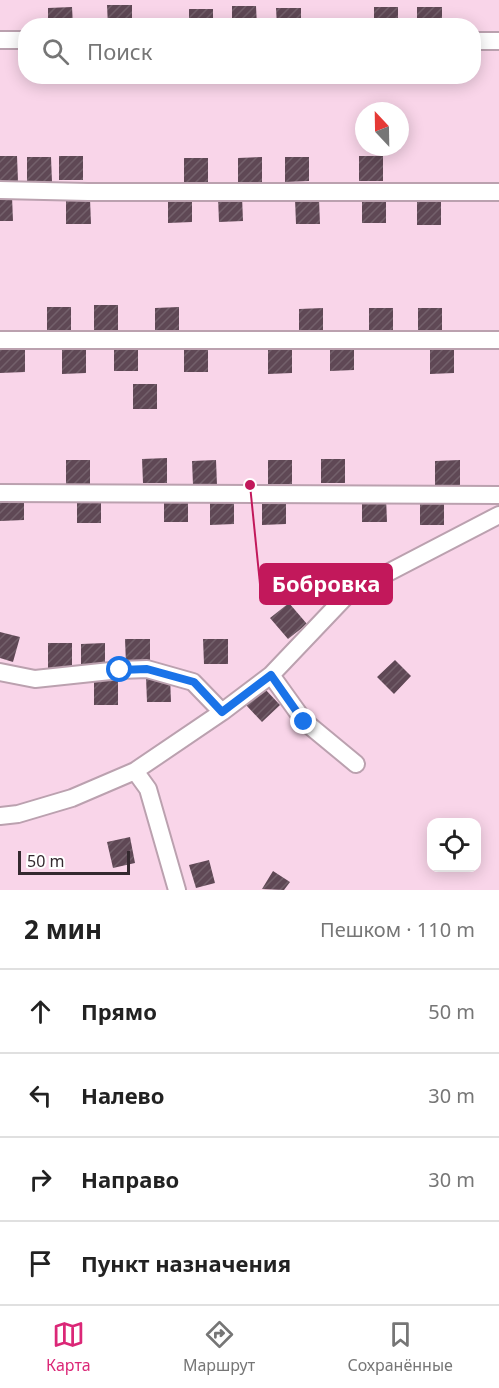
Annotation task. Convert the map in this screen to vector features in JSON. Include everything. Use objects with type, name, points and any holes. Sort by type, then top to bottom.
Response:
[{"type":"street","points":[[0,40],[18,40]]},
{"type":"street","points":[[481,41],[499,41]]},
{"type":"street","points":[[0,190],[499,192]]},
{"type":"street","points":[[0,340],[499,340]]},
{"type":"street","points":[[0,493],[499,495]]},
{"type":"street","points":[[0,816],[18,814],[72,798],[135,771],[222,712],[271,675],[349,593],[499,515]]},
{"type":"street","points":[[0,672],[35,679],[147,669],[194,682],[222,712]]},
{"type":"street","points":[[271,675],[304,722],[356,764]]},
{"type":"street","points":[[135,771],[148,789],[177,890]]},
{"type":"shaded area","points":[[0,0],[499,0],[499,890],[0,890]]},
{"type":"building","points":[[107,5],[132,5],[132,18],[108,18]]},
{"type":"building","points":[[232,6],[256,6],[257,18],[232,18]]},
{"type":"building","points":[[72,7],[73,18],[48,18],[48,8]]},
{"type":"building","points":[[374,7],[398,7],[398,18],[374,18]]},
{"type":"building","points":[[417,7],[442,7],[442,18],[417,18]]},
{"type":"building","points":[[276,8],[301,8],[301,18],[277,18]]},
{"type":"building","points":[[189,9],[213,9],[213,18],[189,18]]},
{"type":"building","points":[[0,156],[17,156],[18,181],[0,181]]},
{"type":"building","points":[[59,156],[83,156],[83,180],[59,180]]},
{"type":"building","points":[[359,156],[383,156],[383,181],[359,181]]},
{"type":"building","points":[[27,157],[51,157],[52,182],[27,182]]},
{"type":"building","points":[[262,157],[262,182],[238,182],[238,158]]},
{"type":"building","points":[[285,157],[309,157],[309,181],[285,182]]},
{"type":"building","points":[[184,158],[208,158],[208,182],[184,183]]},
{"type":"building","points":[[0,196],[12,196],[13,221],[0,221]]},
{"type":"building","points":[[242,196],[243,221],[219,222],[218,197]]},
{"type":"building","points":[[192,197],[192,222],[168,223],[168,198]]},
{"type":"building","points":[[362,198],[386,198],[386,223],[362,223]]},
{"type":"building","points":[[66,199],[90,199],[91,224],[66,224]]},
{"type":"building","points":[[295,199],[319,199],[320,224],[296,224]]},
{"type":"building","points":[[417,201],[441,201],[441,225],[417,225]]},
{"type":"building","points":[[94,305],[118,305],[118,330],[94,330]]},
{"type":"building","points":[[47,307],[71,307],[71,331],[47,332]]},
{"type":"building","points":[[179,307],[179,332],[155,332],[155,308]]},
{"type":"building","points":[[323,308],[323,333],[299,333],[299,309]]},
{"type":"building","points":[[369,308],[393,308],[393,332],[369,333]]},
{"type":"building","points":[[418,308],[442,308],[442,333],[418,333]]},
{"type":"building","points":[[114,346],[138,346],[138,371],[114,371]]},
{"type":"building","points":[[330,346],[354,346],[354,370],[330,371]]},
{"type":"building","points":[[208,347],[208,372],[184,372],[184,348]]},
{"type":"building","points":[[0,348],[25,348],[25,372],[0,373]]},
{"type":"building","points":[[86,348],[86,373],[62,374],[62,349]]},
{"type":"building","points":[[268,349],[292,349],[292,373],[268,374]]},
{"type":"building","points":[[430,349],[454,349],[454,373],[430,374]]},
{"type":"building","points":[[133,384],[157,384],[157,409],[133,409]]},
{"type":"building","points":[[167,458],[167,483],[143,483],[142,459]]},
{"type":"building","points":[[321,459],[345,459],[345,483],[321,483]]},
{"type":"building","points":[[66,460],[90,460],[90,485],[66,485]]},
{"type":"building","points":[[216,460],[217,485],[193,485],[192,461]]},
{"type":"building","points":[[268,460],[292,460],[292,484],[268,484]]},
{"type":"building","points":[[460,460],[460,485],[435,485],[435,461]]},
{"type":"building","points":[[0,496],[24,496],[24,520],[0,521]]},
{"type":"building","points":[[164,497],[188,497],[188,522],[164,522]]},
{"type":"building","points":[[386,497],[387,522],[362,522],[362,498]]},
{"type":"building","points":[[77,498],[101,498],[101,523],[77,523]]},
{"type":"building","points":[[210,500],[234,500],[234,524],[210,525]]},
{"type":"building","points":[[262,500],[286,500],[286,524],[262,525]]},
{"type":"building","points":[[420,500],[444,500],[444,525],[420,525]]},
{"type":"building","points":[[289,603],[307,624],[288,639],[270,618]]},
{"type":"building","points":[[0,632],[20,637],[13,662],[0,658]]},
{"type":"building","points":[[125,639],[150,639],[150,664],[126,664]]},
{"type":"building","points":[[203,639],[228,639],[228,664],[204,664]]},
{"type":"building","points":[[48,643],[72,643],[72,667],[48,668]]},
{"type":"building","points":[[105,643],[105,668],[81,668],[81,644]]},
{"type":"building","points":[[395,660],[411,676],[394,694],[377,677]]},
{"type":"building","points":[[146,677],[170,677],[171,702],[147,702]]},
{"type":"building","points":[[94,680],[118,680],[118,705],[94,705]]},
{"type":"building","points":[[264,688],[280,705],[262,722],[246,705]]},
{"type":"building","points":[[130,837],[135,863],[113,868],[107,842]]},
{"type":"building","points":[[209,860],[215,883],[196,888],[189,865]]},
{"type":"building","points":[[273,871],[290,882],[284,890],[262,889]]},
{"type":"place","name":"Бобровка","points":[[250,485]]},
{"type":"route","points":[[120,670],[147,669],[194,682],[222,712],[271,675],[304,722]]}]
